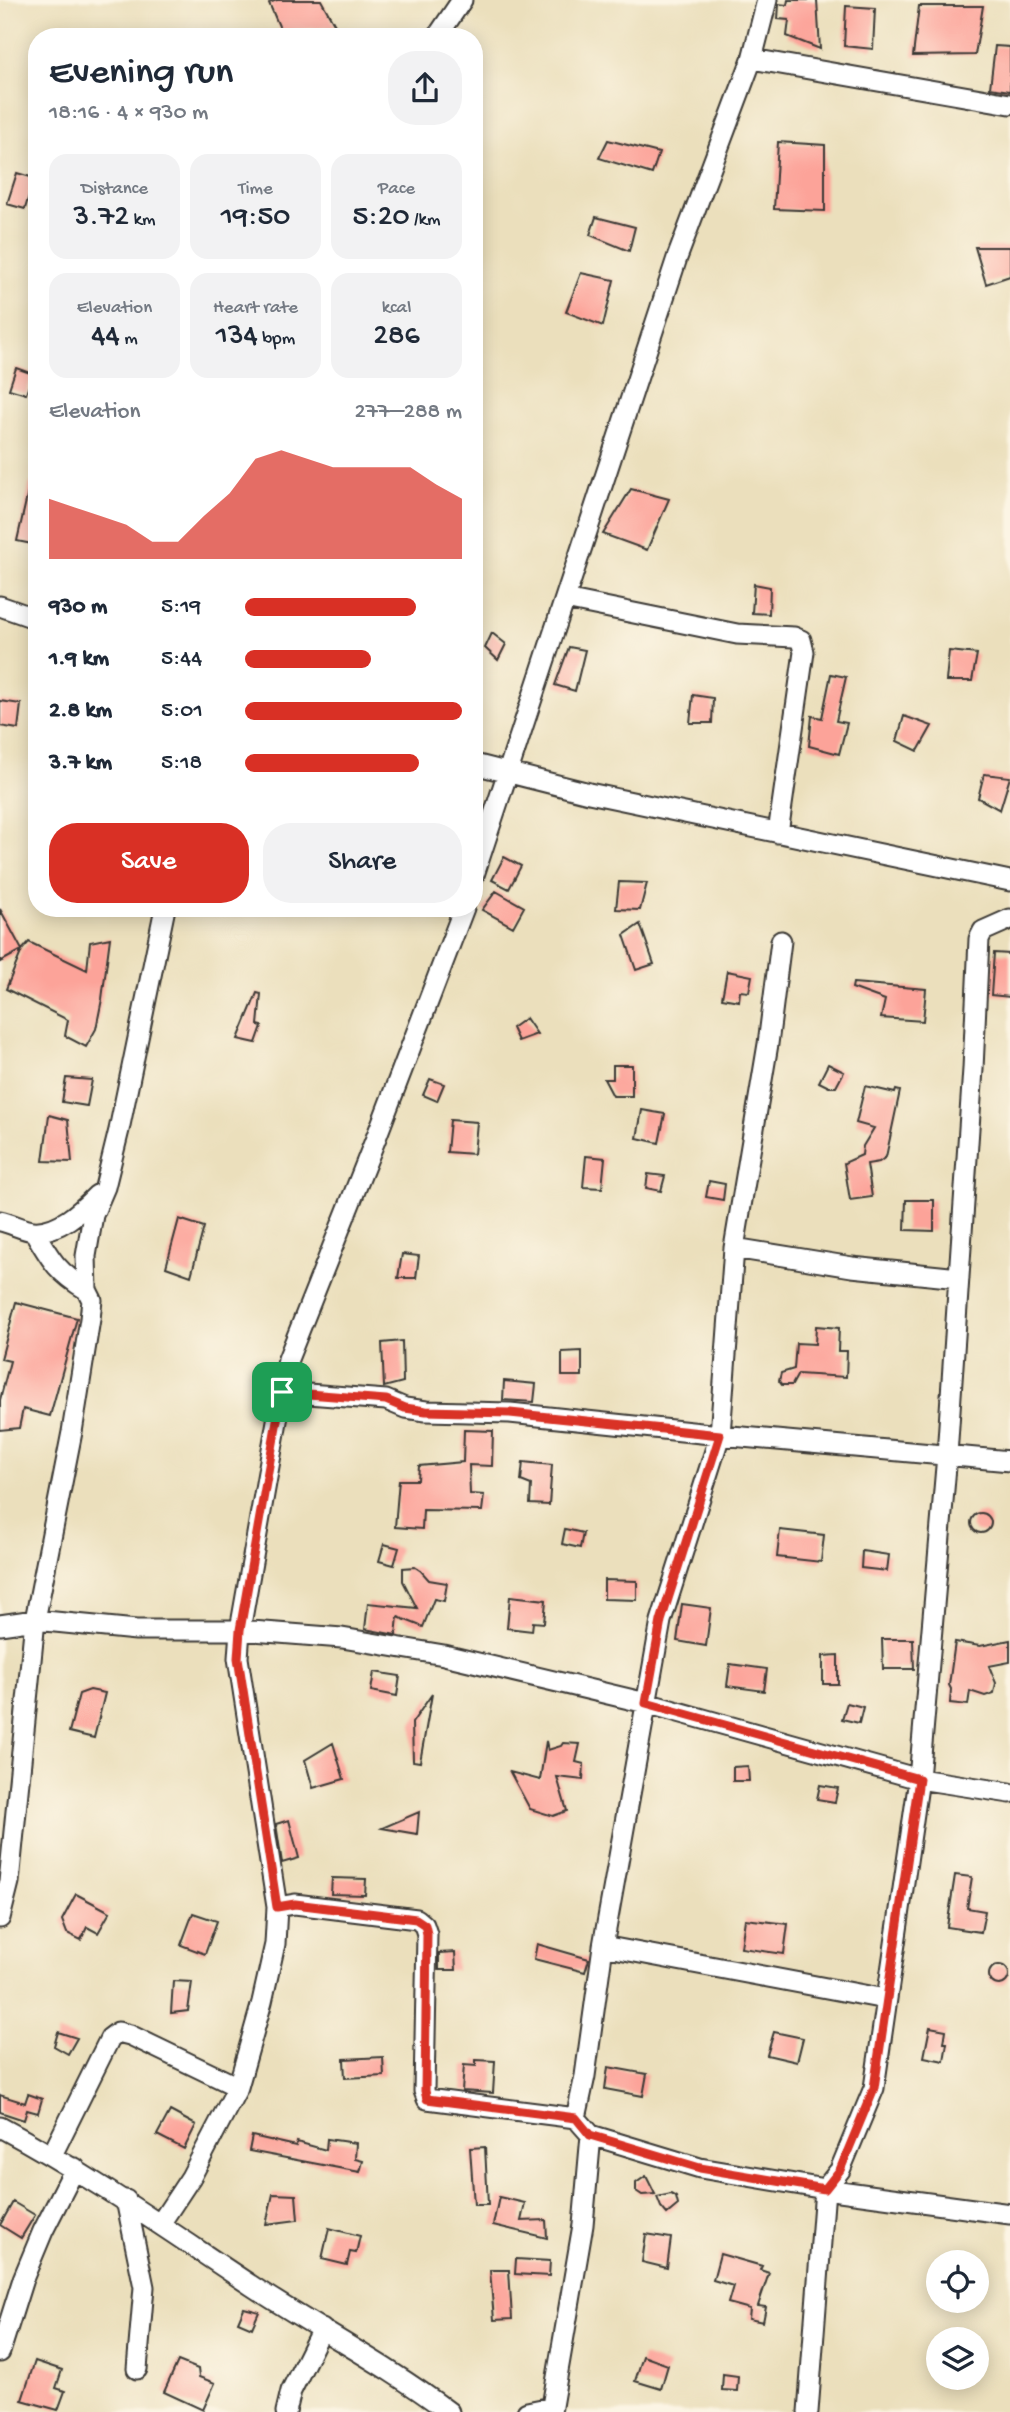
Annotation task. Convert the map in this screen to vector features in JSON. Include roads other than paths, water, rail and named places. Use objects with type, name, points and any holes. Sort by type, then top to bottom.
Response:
[{"type":"street","points":[[443,28],[461,0]]},
{"type":"street","points":[[483,847],[677,258],[752,59],[767,0]]},
{"type":"street","points":[[752,59],[1010,104]]},
{"type":"street","points":[[565,599],[707,629],[801,640],[804,652],[778,833]]},
{"type":"street","points":[[0,606],[28,616]]},
{"type":"street","points":[[483,767],[778,833],[1010,881]]},
{"type":"street","points":[[0,1919],[9,1882],[35,1620],[72,1432],[90,1319],[92,1300],[87,1290],[86,1256],[93,1215],[105,1187],[119,1130],[163,917]]},
{"type":"street","points":[[160,2224],[191,2177],[238,2087],[272,1956],[277,1907],[238,1658],[240,1630],[288,1359],[461,917]]},
{"type":"street","points":[[808,2412],[825,2189],[840,2170],[874,2088],[919,1779],[947,1455],[979,939],[983,931],[1010,919]]},
{"type":"street","points":[[576,2118],[585,2076],[603,1946],[661,1621],[720,1435],[734,1248],[768,1044],[781,941]]},
{"type":"street","points":[[0,1221],[34,1231],[59,1225],[80,1212],[105,1187]]},
{"type":"street","points":[[34,1231],[65,1277],[87,1290]]},
{"type":"street","points":[[734,1248],[852,1267],[959,1278]]},
{"type":"street","points":[[282,1392],[386,1400],[405,1408],[426,1411],[510,1413],[1010,1461]]},
{"type":"street","points":[[0,1625],[35,1620],[136,1630],[240,1630],[342,1638],[444,1655],[646,1703],[919,1779],[1010,1793]]},
{"type":"street","points":[[277,1907],[295,1904],[416,1919],[425,1925],[427,2099],[576,2118],[590,2135],[700,2168],[825,2189],[1010,2214]]},
{"type":"street","points":[[603,1946],[886,1999]]},
{"type":"street","points":[[52,2154],[110,2038],[118,2032],[130,2035],[238,2087]]},
{"type":"street","points":[[0,2126],[52,2154],[126,2200],[254,2287],[322,2329],[431,2405],[449,2412]]},
{"type":"street","points":[[527,2412],[552,2409],[583,2225],[590,2135]]},
{"type":"street","points":[[0,2352],[23,2279],[43,2231],[75,2168]]},
{"type":"street","points":[[126,2200],[144,2287],[137,2369]]},
{"type":"street","points":[[286,2412],[291,2391],[322,2329]]}]
